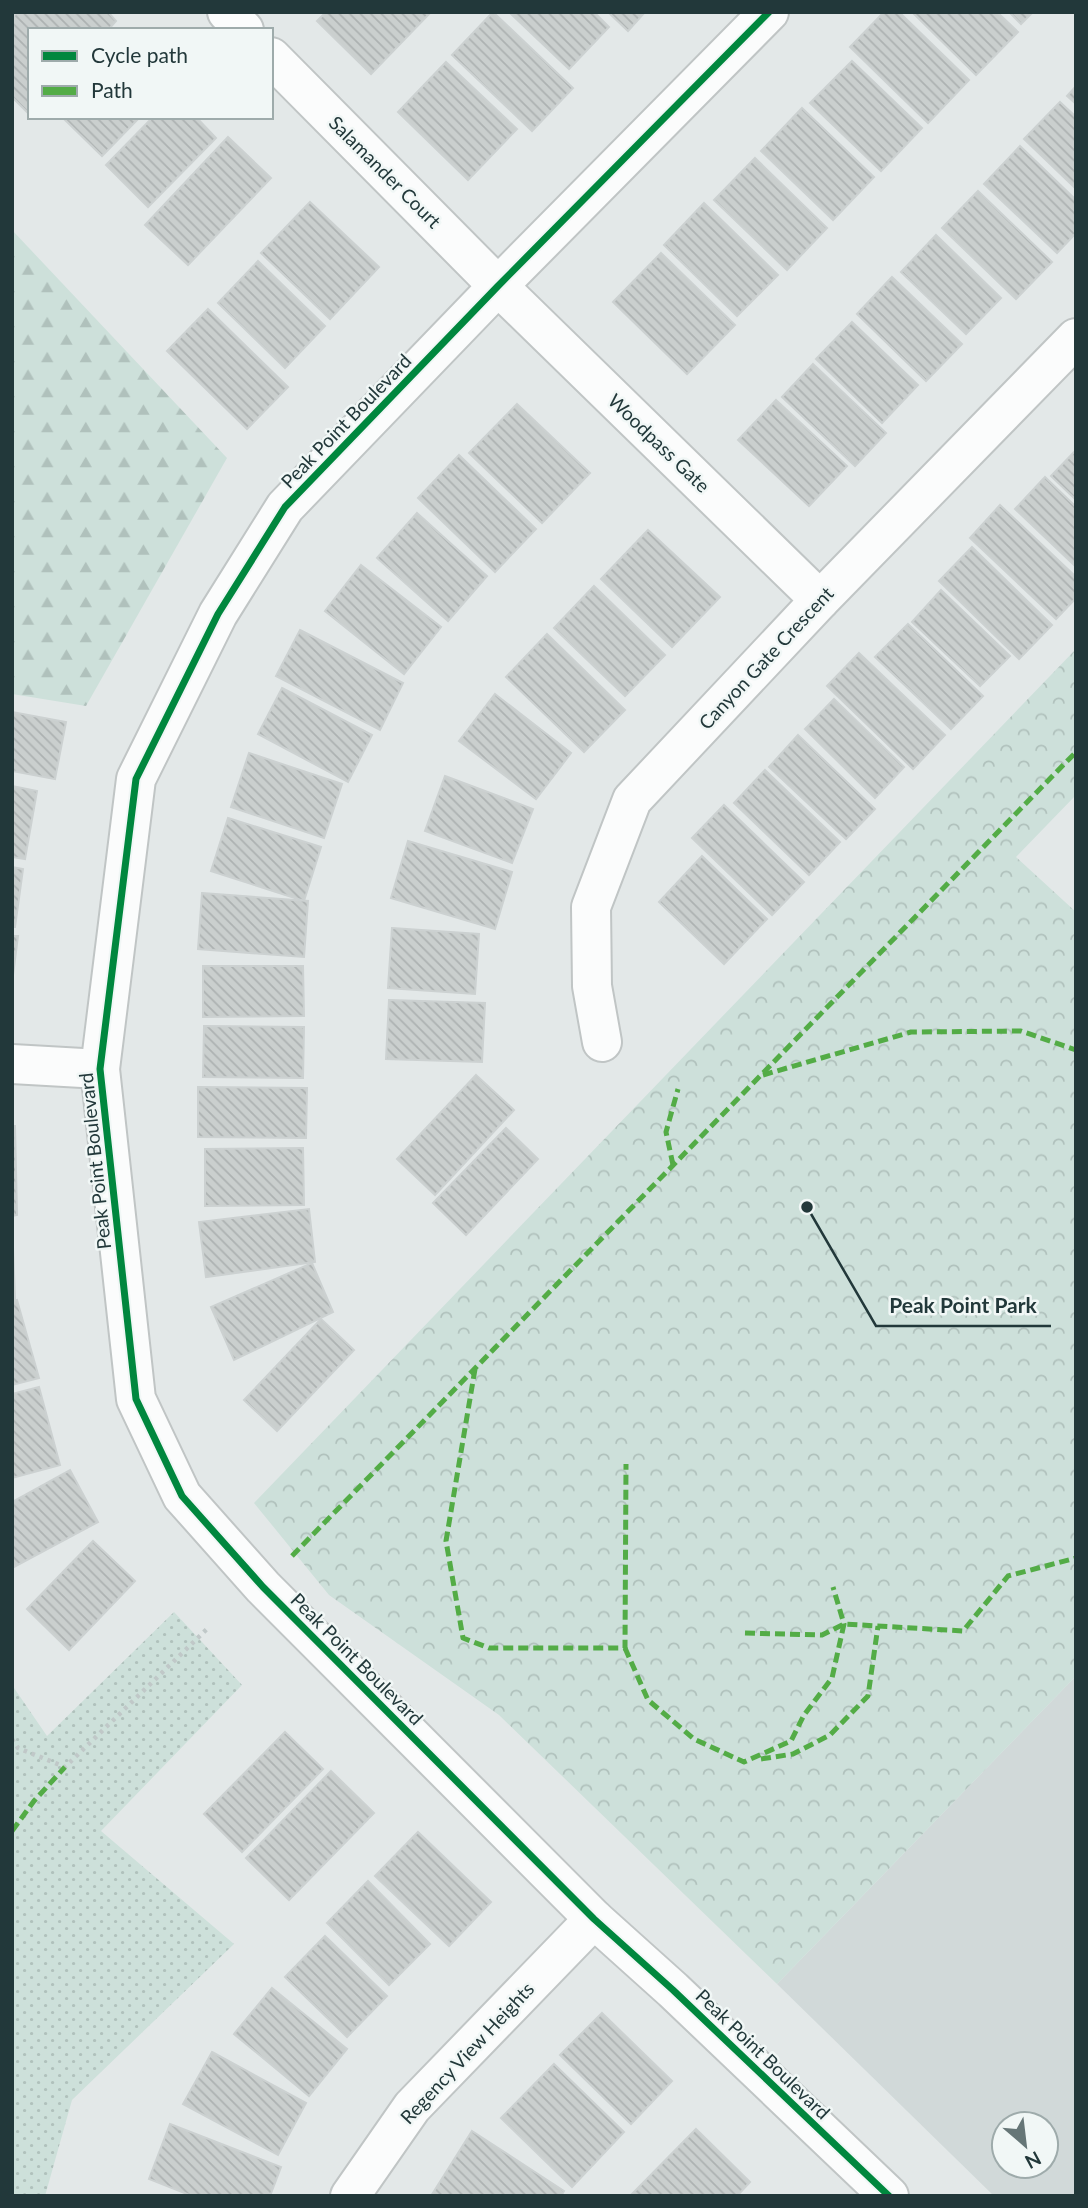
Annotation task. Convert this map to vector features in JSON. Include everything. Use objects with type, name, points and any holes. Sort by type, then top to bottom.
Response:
[{"type":"street","points":[[227,12],[242,28]]},
{"type":"street","name":"Peak Point Boulevard","points":[[769,12],[498,286],[285,507],[218,614],[136,779],[100,1069],[136,1399],[182,1496],[263,1587],[594,1919],[889,2196]]},
{"type":"street","name":"Salamander Court","points":[[273,59],[498,286]]},
{"type":"street","name":"Woodpass Gate","points":[[498,286],[820,600]]},
{"type":"street","name":"Canyon Gate Crescent","points":[[602,1042],[592,986],[591,908],[632,800],[820,600],[1076,338]]},
{"type":"street","points":[[12,1064],[100,1069]]},
{"type":"street","name":"Regency View Heights","points":[[350,2196],[412,2107],[594,1919]]},
{"type":"path","points":[[12,1739],[18,1748],[65,1767],[209,1628]]},
{"type":"shaded area","points":[[1076,1676],[1076,2196],[994,2196],[777,1984]]},
{"type":"green space","points":[[12,230],[227,458],[86,706],[12,694]]},
{"type":"green space","points":[[1076,649],[1076,795],[1016,857],[1076,912],[1076,1676],[777,1984],[499,1715],[329,1595],[254,1503]]},
{"type":"green space","points":[[174,1612],[242,1685],[101,1831],[234,1944],[72,2100],[45,2196],[12,2196],[12,1685],[47,1736]]},
{"type":"building","points":[[17,12],[108,12],[116,21],[110,28],[28,28],[27,112],[12,97],[12,18]]},
{"type":"building","points":[[326,12],[431,12],[371,74],[317,21]]},
{"type":"building","points":[[493,12],[573,88],[532,131],[452,55]]},
{"type":"building","points":[[509,12],[594,12],[609,27],[569,69]]},
{"type":"building","points":[[608,12],[645,12],[628,31]]},
{"type":"building","points":[[884,12],[899,12],[969,80],[928,123],[850,47]]},
{"type":"building","points":[[912,12],[997,12],[1018,32],[976,75]]},
{"type":"building","points":[[1009,12],[1033,12],[1021,24]]},
{"type":"building","points":[[852,61],[922,128],[881,171],[810,103]]},
{"type":"building","points":[[446,62],[517,129],[468,180],[398,112]]},
{"type":"building","points":[[1076,86],[1076,104],[1067,96]]},
{"type":"building","points":[[1060,102],[1076,117],[1076,189],[1024,139]]},
{"type":"building","points":[[802,108],[874,177],[833,220],[761,151]]},
{"type":"building","points":[[64,119],[138,119],[102,156]]},
{"type":"building","points":[[151,119],[198,119],[216,138],[148,207],[106,165]]},
{"type":"building","points":[[228,137],[271,178],[188,265],[145,225]]},
{"type":"building","points":[[1020,146],[1076,200],[1076,233],[1057,253],[984,184]]},
{"type":"building","points":[[755,158],[827,228],[787,270],[714,200]]},
{"type":"building","points":[[978,191],[1052,262],[1016,299],[942,228]]},
{"type":"building","points":[[310,202],[379,267],[330,319],[261,253]]},
{"type":"building","points":[[704,203],[778,275],[737,316],[664,245]]},
{"type":"building","points":[[936,235],[1001,298],[966,334],[901,272]]},
{"type":"building","points":[[661,253],[735,325],[687,374],[613,302]]},
{"type":"building","points":[[258,261],[325,326],[285,368],[218,303]]},
{"type":"building","points":[[892,277],[962,344],[926,381],[857,314]]},
{"type":"building","points":[[208,309],[288,387],[247,429],[167,351]]},
{"type":"building","points":[[852,322],[918,385],[882,423],[816,359]]},
{"type":"building","points":[[813,364],[886,433],[855,466],[782,397]]},
{"type":"building","points":[[776,400],[847,466],[809,506],[738,440]]},
{"type":"building","points":[[517,404],[590,473],[542,523],[469,453]]},
{"type":"building","points":[[1076,450],[1076,500],[1051,476]]},
{"type":"building","points":[[459,455],[536,529],[495,572],[418,498]]},
{"type":"building","points":[[1045,477],[1076,507],[1076,567],[1015,509]]},
{"type":"building","points":[[1000,505],[1076,577],[1076,598],[1056,619],[970,538]]},
{"type":"building","points":[[417,513],[487,576],[448,621],[377,558]]},
{"type":"building","points":[[648,530],[720,597],[672,647],[601,579]]},
{"type":"building","points":[[972,547],[1052,625],[1019,659],[939,581]]},
{"type":"building","points":[[361,565],[441,627],[404,674],[325,611]]},
{"type":"building","points":[[594,586],[665,655],[625,696],[554,628]]},
{"type":"building","points":[[941,590],[1010,656],[980,686],[912,622]]},
{"type":"building","points":[[908,624],[983,696],[951,729],[875,657]]},
{"type":"building","points":[[300,630],[403,683],[380,730],[276,676]]},
{"type":"building","points":[[547,634],[625,710],[584,752],[506,677]]},
{"type":"building","points":[[859,653],[945,735],[913,769],[827,686]]},
{"type":"building","points":[[282,688],[372,735],[348,782],[258,734]]},
{"type":"building","points":[[495,694],[571,753],[536,799],[459,741]]},
{"type":"building","points":[[834,699],[904,767],[875,798],[805,729]]},
{"type":"building","points":[[12,712],[66,722],[55,779],[12,771]]},
{"type":"building","points":[[798,735],[875,809],[846,839],[769,767]]},
{"type":"building","points":[[249,753],[342,784],[324,838],[231,807]]},
{"type":"building","points":[[765,770],[840,842],[809,875],[734,803]]},
{"type":"building","points":[[445,776],[533,809],[512,863],[425,831]]},
{"type":"building","points":[[12,786],[37,791],[25,859],[12,857]]},
{"type":"building","points":[[724,805],[804,882],[772,915],[692,838]]},
{"type":"building","points":[[228,818],[321,847],[304,901],[211,871]]},
{"type":"building","points":[[408,841],[512,872],[495,929],[391,898]]},
{"type":"building","points":[[702,856],[767,919],[724,964],[659,902]]},
{"type":"building","points":[[12,867],[23,869],[15,927],[12,927]]},
{"type":"building","points":[[202,893],[308,901],[304,957],[198,949]]},
{"type":"building","points":[[392,928],[479,934],[475,994],[388,988]]},
{"type":"building","points":[[12,936],[18,936],[12,983]]},
{"type":"building","points":[[203,966],[303,966],[304,1016],[203,1017]]},
{"type":"building","points":[[389,1000],[485,1003],[482,1062],[386,1059]]},
{"type":"building","points":[[204,1026],[304,1027],[303,1078],[203,1077]]},
{"type":"building","points":[[476,1075],[514,1110],[435,1195],[397,1159]]},
{"type":"building","points":[[198,1087],[307,1088],[306,1138],[198,1137]]},
{"type":"building","points":[[12,1126],[15,1126],[17,1215],[12,1216]]},
{"type":"building","points":[[506,1128],[538,1159],[466,1235],[433,1203]]},
{"type":"building","points":[[303,1148],[304,1205],[205,1206],[205,1149]]},
{"type":"building","points":[[309,1209],[315,1262],[206,1277],[199,1222]]},
{"type":"building","points":[[12,1222],[15,1299],[12,1299]]},
{"type":"building","points":[[312,1263],[333,1312],[234,1360],[211,1307]]},
{"type":"building","points":[[17,1300],[39,1378],[12,1385],[12,1301]]},
{"type":"building","points":[[321,1319],[354,1350],[277,1431],[244,1400]]},
{"type":"building","points":[[39,1387],[60,1465],[12,1478],[12,1394]]},
{"type":"building","points":[[70,1470],[98,1522],[12,1568],[12,1502]]},
{"type":"building","points":[[93,1541],[135,1581],[69,1650],[27,1609]]},
{"type":"building","points":[[285,1732],[323,1769],[242,1852],[204,1814]]},
{"type":"building","points":[[331,1771],[374,1813],[289,1900],[246,1858]]},
{"type":"building","points":[[418,1832],[491,1902],[449,1946],[375,1876]]},
{"type":"building","points":[[368,1881],[430,1944],[389,1985],[327,1923]]},
{"type":"building","points":[[325,1936],[387,1996],[347,2037],[285,1977]]},
{"type":"building","points":[[272,1988],[347,2049],[309,2096],[234,2034]]},
{"type":"building","points":[[602,2013],[672,2081],[631,2124],[560,2055]]},
{"type":"building","points":[[212,2052],[306,2103],[278,2155],[183,2104]]},
{"type":"building","points":[[554,2064],[624,2132],[572,2187],[501,2118]]},
{"type":"building","points":[[170,2124],[281,2167],[270,2196],[192,2196],[149,2179]]},
{"type":"building","points":[[696,2129],[750,2182],[737,2196],[630,2196]]},
{"type":"building","points":[[472,2131],[564,2191],[561,2196],[431,2196]]},
{"type":"marked path","points":[[292,1556],[1076,752]]},
{"type":"marked path","points":[[763,1075],[911,1032],[1021,1031],[1076,1050]]},
{"type":"marked path","points":[[673,1165],[666,1132],[678,1089]]},
{"type":"marked path","points":[[475,1369],[446,1541],[463,1638],[489,1648],[625,1648],[626,1464]]},
{"type":"marked path","points":[[745,1633],[822,1635],[844,1624],[963,1631],[1008,1576],[1076,1558]]},
{"type":"marked path","points":[[625,1648],[648,1700],[694,1739],[744,1762],[791,1741],[804,1715],[832,1678],[844,1624],[833,1587]]},
{"type":"marked path","points":[[761,1759],[793,1754],[830,1735],[868,1696],[878,1626]]},
{"type":"marked path","points":[[12,1831],[34,1801],[65,1767]]},
{"type":"cycle path","points":[[769,12],[498,286],[285,507],[218,614],[136,779],[100,1069],[136,1399],[182,1496],[263,1587],[594,1919],[673,1990],[889,2196]]},
{"type":"place","name":"Peak Point Park","points":[[807,1207]]}]
